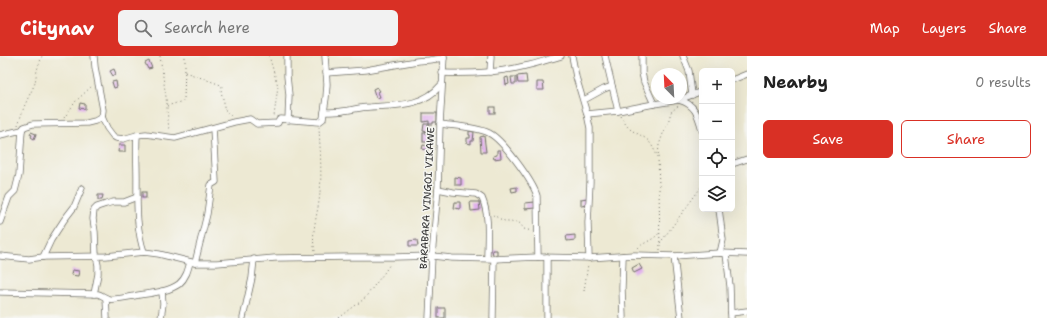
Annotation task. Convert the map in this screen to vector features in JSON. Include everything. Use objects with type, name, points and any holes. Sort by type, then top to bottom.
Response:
[{"type":"street","points":[[94,56],[103,110],[102,117],[107,128],[116,138],[123,139],[146,134],[175,138],[250,119],[258,124],[278,123],[281,119],[319,122],[323,118],[327,84],[325,56]]},
{"type":"street","points":[[287,56],[289,95],[288,120]]},
{"type":"street","points":[[490,72],[491,56]]},
{"type":"street","points":[[442,74],[490,72],[525,66],[561,56]]},
{"type":"street","points":[[572,56],[576,77],[584,100],[590,128],[588,223],[589,258]]},
{"type":"street","points":[[605,56],[618,111]]},
{"type":"street","points":[[642,56],[642,73],[644,82],[651,97]]},
{"type":"street","points":[[683,56],[690,74],[692,95]]},
{"type":"street","points":[[326,73],[366,70],[444,57]]},
{"type":"street","name":"BARABARA VINGOI VIKAWE","points":[[429,318],[432,256],[438,189],[441,85],[444,57]]},
{"type":"street","points":[[735,79],[747,74]]},
{"type":"street","points":[[324,112],[406,105],[429,97],[441,85]]},
{"type":"street","points":[[584,100],[612,86]]},
{"type":"street","points":[[687,98],[699,92]]},
{"type":"street","points":[[587,114],[618,111],[654,104]]},
{"type":"street","points":[[687,104],[693,108],[699,121]]},
{"type":"street","points":[[0,135],[19,131],[24,127],[33,124],[87,123],[102,117]]},
{"type":"street","points":[[440,124],[480,130],[489,133],[496,138],[516,160],[538,196],[538,257]]},
{"type":"street","points":[[0,292],[94,294],[102,295],[110,299],[162,291],[180,283],[192,262],[207,214],[211,185],[216,182],[213,128]]},
{"type":"street","points":[[0,222],[9,197],[15,190],[19,175],[19,131]]},
{"type":"street","points":[[137,135],[136,153],[138,221],[144,252]]},
{"type":"street","points":[[735,163],[747,159]]},
{"type":"street","points":[[43,257],[51,240],[74,208],[82,188]]},
{"type":"street","points":[[438,189],[478,195],[482,198],[491,258],[493,318]]},
{"type":"street","points":[[94,294],[98,274],[98,265],[93,219],[94,210],[97,207],[106,204],[113,202],[124,202],[137,197]]},
{"type":"street","points":[[719,212],[723,253],[730,286],[731,316],[747,311]]},
{"type":"street","points":[[0,256],[29,258],[111,256],[144,252],[192,262],[217,263],[254,259],[350,257],[432,256],[452,258],[589,258],[634,255],[674,256],[723,253],[747,254]]},
{"type":"street","points":[[623,256],[623,318]]},
{"type":"street","points":[[674,256],[681,318]]},
{"type":"street","points":[[547,258],[547,318]]},
{"type":"street","points":[[243,318],[252,278],[254,259]]},
{"type":"street","points":[[161,318],[163,304],[162,291]]},
{"type":"street","points":[[106,298],[107,318]]},
{"type":"path","points":[[19,131],[24,107],[35,83],[37,70],[42,56]]},
{"type":"path","points":[[160,56],[167,107],[169,137]]},
{"type":"path","points":[[167,107],[183,100],[185,56]]},
{"type":"path","points":[[269,56],[278,86],[273,123]]},
{"type":"path","points":[[185,72],[222,86],[221,92],[224,107],[234,122]]},
{"type":"path","points":[[60,123],[76,101],[98,81]]},
{"type":"path","points":[[660,256],[659,145],[671,112],[679,104]]},
{"type":"path","points":[[618,111],[628,128],[645,138],[658,157]]},
{"type":"path","points":[[318,258],[314,246],[314,239],[322,170],[319,122]]},
{"type":"path","points":[[660,244],[699,190]]},
{"type":"path","points":[[485,210],[508,222],[518,222],[524,229],[538,233]]},
{"type":"path","points":[[634,255],[641,245],[656,238],[660,233]]},
{"type":"path","points":[[339,318],[364,299],[394,257]]},
{"type":"path","points":[[584,291],[589,258]]},
{"type":"building","points":[[149,61],[152,68],[148,69],[145,63]]},
{"type":"building","points":[[114,69],[116,74],[113,76],[110,71]]},
{"type":"building","points":[[526,75],[527,83],[518,83],[517,76]]},
{"type":"building","points":[[508,77],[509,84],[506,85],[505,78]]},
{"type":"building","points":[[511,77],[516,77],[516,84],[512,84]]},
{"type":"building","points":[[116,81],[117,87],[114,88],[112,82]]},
{"type":"building","points":[[537,82],[543,82],[544,90],[537,90]]},
{"type":"building","points":[[377,87],[380,91],[378,92],[380,97],[376,98],[373,89]]},
{"type":"building","points":[[80,103],[85,104],[85,109],[79,108]]},
{"type":"building","points":[[490,107],[495,107],[495,113],[490,113]]},
{"type":"building","points":[[423,113],[437,113],[437,122],[429,124],[429,121],[423,122]]},
{"type":"building","points":[[424,124],[429,124],[428,132],[423,131]]},
{"type":"building","points":[[469,131],[474,132],[473,141],[471,141],[471,144],[467,143],[467,138],[470,138]]},
{"type":"building","points":[[31,132],[36,134],[34,139],[31,137]]},
{"type":"building","points":[[423,133],[431,133],[431,142],[423,142]]},
{"type":"building","points":[[484,136],[486,152],[481,152],[480,137]]},
{"type":"building","points":[[119,145],[125,145],[125,152],[118,152]]},
{"type":"building","points":[[423,145],[429,146],[428,150],[422,149]]},
{"type":"building","points":[[497,150],[500,150],[501,158],[494,159],[493,156],[497,155]]},
{"type":"building","points":[[455,177],[461,178],[461,185],[455,185]]},
{"type":"building","points":[[517,187],[517,191],[512,192],[511,188]]},
{"type":"building","points":[[142,192],[146,192],[146,198],[142,198]]},
{"type":"building","points":[[98,195],[103,195],[102,200],[98,200]]},
{"type":"building","points":[[587,198],[588,205],[581,206],[581,199]]},
{"type":"building","points":[[455,202],[460,202],[460,209],[454,208]]},
{"type":"building","points":[[470,202],[479,202],[480,210],[471,211]]},
{"type":"building","points":[[535,202],[535,208],[525,209],[525,203]]},
{"type":"building","points":[[575,235],[575,240],[567,241],[566,236]]},
{"type":"building","points":[[417,240],[418,246],[409,246],[409,241]]},
{"type":"building","points":[[492,250],[497,250],[497,255],[493,255]]},
{"type":"building","points":[[639,264],[642,269],[634,273],[632,268]]},
{"type":"building","points":[[72,270],[79,271],[78,276],[71,275]]},
{"type":"building","points":[[438,308],[445,308],[445,318],[438,318]]}]
